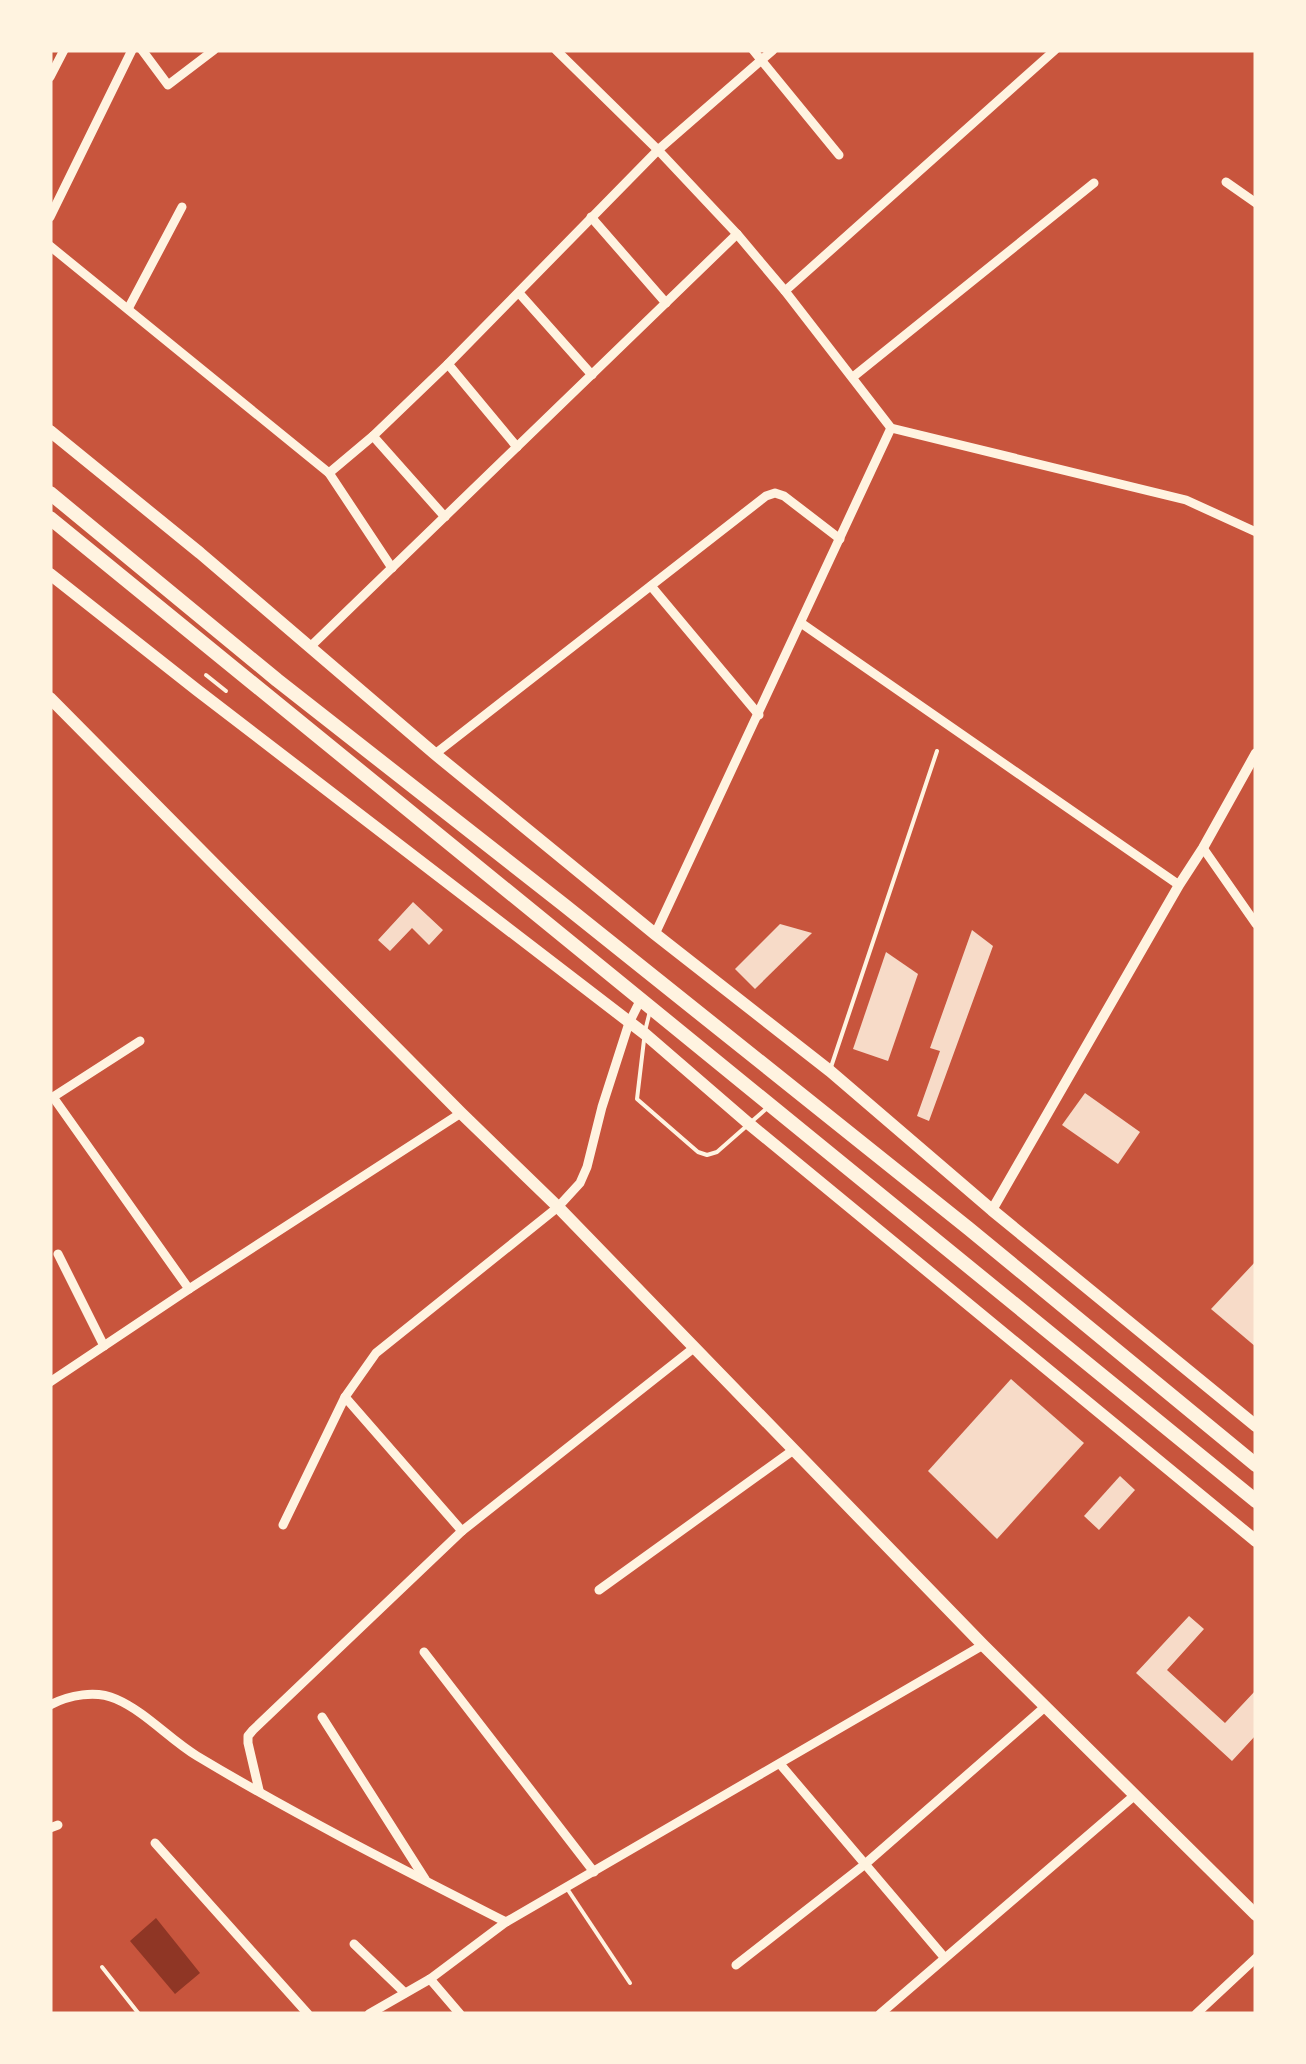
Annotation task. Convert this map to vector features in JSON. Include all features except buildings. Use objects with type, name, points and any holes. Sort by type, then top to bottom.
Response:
[{"type":"highway","points":[[50,493],[278,680],[953,1216],[1256,1465]]},
{"type":"highway","points":[[50,518],[1256,1500]]},
{"type":"main road","points":[[50,431],[435,754],[830,1072],[1256,1426]]},
{"type":"main road","points":[[50,574],[645,1034],[1256,1541]]},
{"type":"main road","points":[[50,698],[558,1207],[983,1645],[1256,1914]]},
{"type":"street","points":[[50,77],[64,50]]},
{"type":"street","points":[[50,217],[132,50]]},
{"type":"street","points":[[142,50],[168,85],[214,50]]},
{"type":"street","points":[[556,50],[737,234],[891,428],[1186,500],[1256,532]]},
{"type":"street","points":[[753,50],[839,155]]},
{"type":"street","points":[[330,473],[448,364],[658,150],[773,50]]},
{"type":"street","points":[[785,291],[1054,50]]},
{"type":"street","points":[[1226,182],[1256,202]]},
{"type":"street","points":[[853,378],[1094,183]]},
{"type":"street","points":[[128,309],[182,206]]},
{"type":"street","points":[[591,217],[666,302]]},
{"type":"street","points":[[310,647],[737,234]]},
{"type":"street","points":[[50,246],[330,473],[392,568]]},
{"type":"street","points":[[519,293],[592,375]]},
{"type":"street","points":[[448,364],[516,447]]},
{"type":"street","points":[[655,934],[891,428]]},
{"type":"street","points":[[373,436],[445,517]]},
{"type":"street","points":[[435,754],[766,496],[784,496],[840,539]]},
{"type":"street","points":[[652,586],[759,715]]},
{"type":"street","points":[[801,623],[1179,885]]},
{"type":"street","points":[[992,1210],[1256,753]]},
{"type":"street","points":[[1203,848],[1256,924]]},
{"type":"street","points":[[283,1525],[345,1396],[376,1353],[558,1207],[580,1183],[630,1023],[646,1002]]},
{"type":"street","points":[[140,1041],[54,1097],[189,1289]]},
{"type":"street","points":[[50,1382],[461,1113]]},
{"type":"street","points":[[58,1254],[104,1346]]},
{"type":"street","points":[[259,1790],[248,1743],[253,1730],[462,1531],[695,1347]]},
{"type":"street","points":[[345,1396],[462,1531]]},
{"type":"street","points":[[599,1590],[792,1451]]},
{"type":"street","points":[[369,2014],[430,1979],[506,1922],[983,1645]]},
{"type":"street","points":[[424,1652],[594,1872]]},
{"type":"street","points":[[54,1703],[86,1694],[113,1697],[134,1708],[193,1754],[342,1838],[506,1922]]},
{"type":"street","points":[[736,1964],[864,1865],[1046,1706]]},
{"type":"street","points":[[322,1717],[426,1881]]},
{"type":"street","points":[[780,1764],[944,1958]]},
{"type":"street","points":[[880,2014],[1136,1795]]},
{"type":"street","points":[[156,1843],[308,2014]]},
{"type":"street","points":[[354,1944],[405,1993]]},
{"type":"street","points":[[1196,2014],[1256,1958]]},
{"type":"street","points":[[430,1979],[460,2014]]},
{"type":"lane","points":[[830,1072],[937,751]]},
{"type":"lane","points":[[646,1002],[637,1099],[698,1152],[717,1152],[772,1105]]},
{"type":"lane","points":[[566,1887],[630,1983]]},
{"type":"path","points":[[102,1967],[139,2014]]},
{"type":"shaded area","points":[[156,1918],[200,1973],[175,1994],[130,1941]]}]
